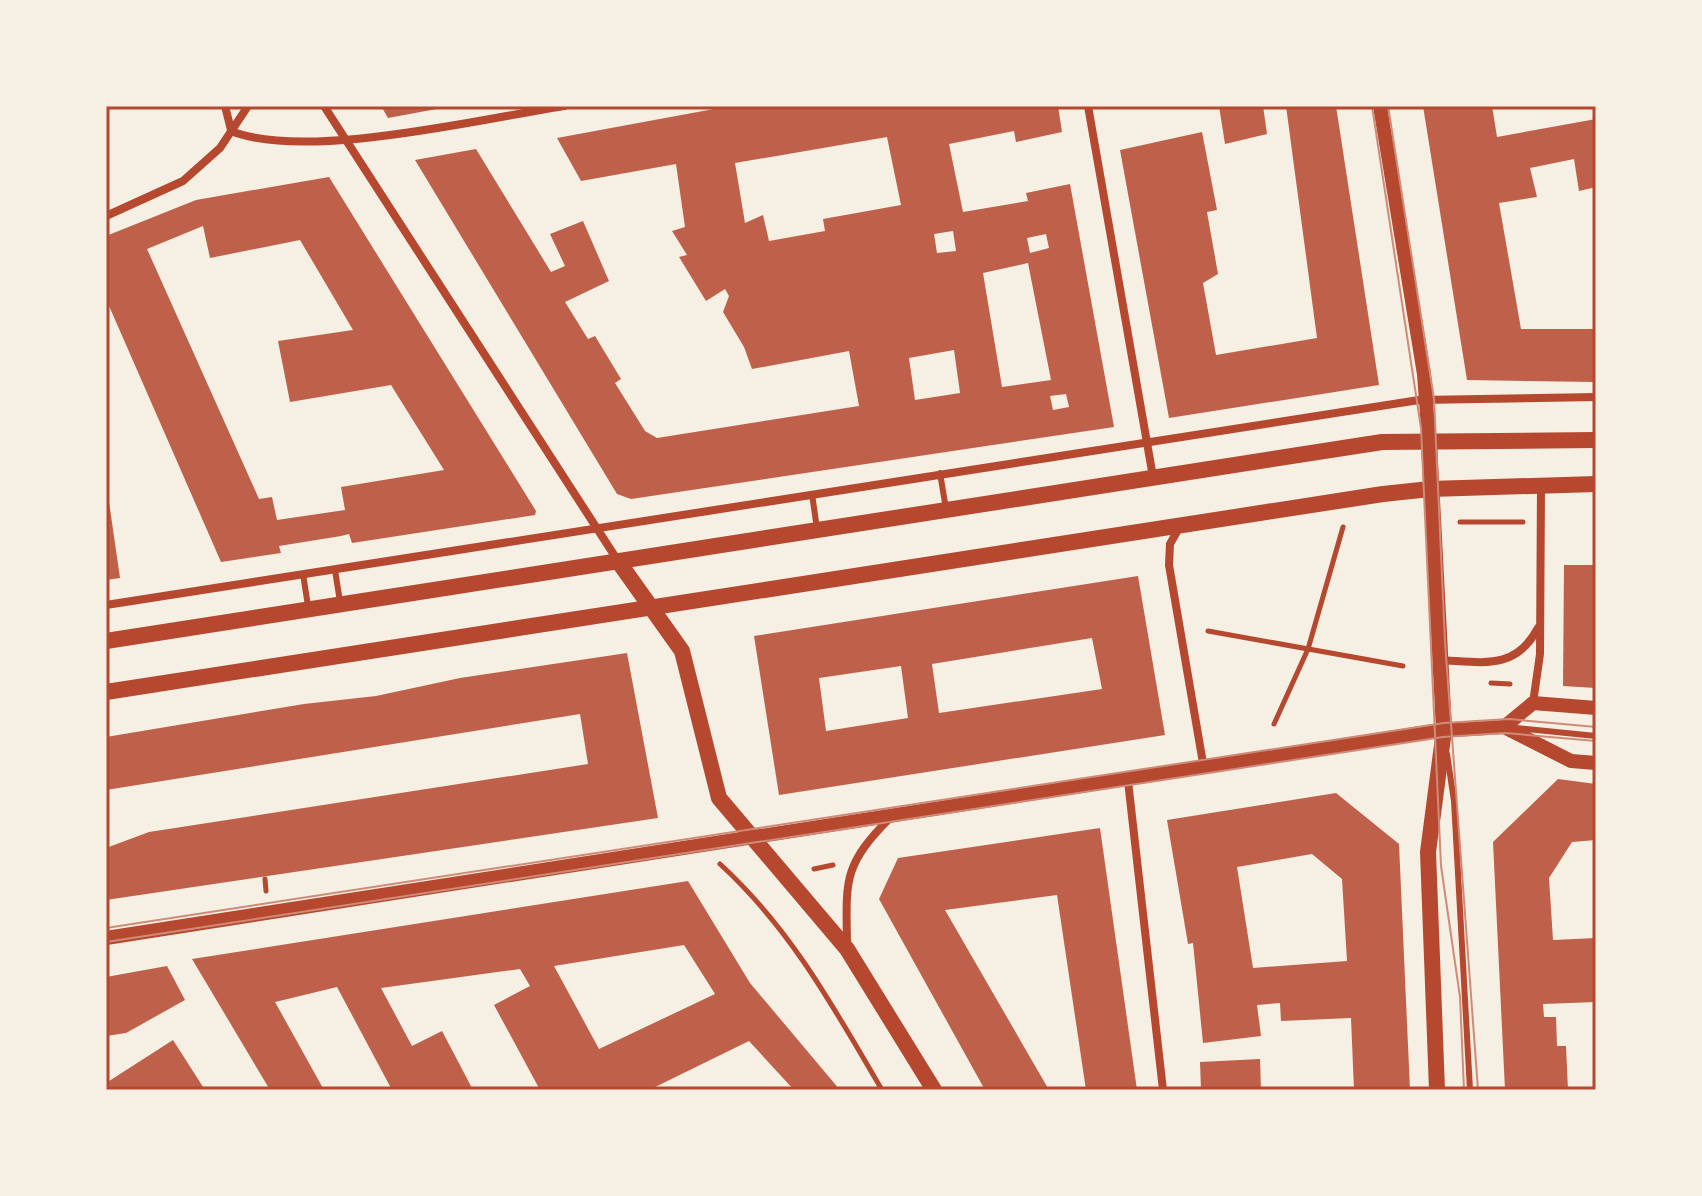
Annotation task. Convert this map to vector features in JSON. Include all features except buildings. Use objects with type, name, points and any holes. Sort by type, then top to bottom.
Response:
[{"type":"main road","points":[[106,641],[1382,442],[1596,440]]},
{"type":"main road","points":[[1429,442],[1444,730],[1427,871],[1437,1090]]},
{"type":"main road","points":[[106,692],[1430,489],[1596,484]]},
{"type":"main road","points":[[618,561],[682,651],[719,798],[847,949],[934,1090]]},
{"type":"street","points":[[225,106],[231,131]]},
{"type":"street","points":[[106,216],[183,181],[220,148],[248,106]]},
{"type":"street","points":[[324,106],[618,561]]},
{"type":"street","points":[[231,131],[254,140],[347,140],[564,106]]},
{"type":"street","points":[[1088,106],[1153,477]]},
{"type":"street","points":[[1380,106],[1426,400],[1429,442]]},
{"type":"street","points":[[106,605],[598,526],[643,523],[812,493],[1426,400],[1596,397]]},
{"type":"street","points":[[1504,727],[1533,703],[1540,654],[1541,485]]},
{"type":"street","points":[[1180,525],[1170,544],[1169,565],[1204,769]]},
{"type":"street","points":[[1439,660],[1506,660],[1524,651],[1539,628]]},
{"type":"street","points":[[1533,703],[1596,708]]},
{"type":"street","points":[[106,938],[1444,730],[1504,727],[1571,761],[1596,763]]},
{"type":"street","points":[[1128,781],[1163,1090]]},
{"type":"street","points":[[847,949],[846,898],[852,866],[860,847],[890,818]]},
{"type":"lane","points":[[940,473],[946,510]]},
{"type":"lane","points":[[812,493],[817,529]]},
{"type":"lane","points":[[335,570],[340,604]]},
{"type":"lane","points":[[303,574],[308,609]]},
{"type":"lane","points":[[1504,727],[1596,736]]},
{"type":"lane","points":[[1444,730],[1454,801],[1470,1090]]},
{"type":"path","points":[[1460,522],[1524,522]]},
{"type":"path","points":[[1274,724],[1308,649],[1343,527]]},
{"type":"path","points":[[1208,631],[1403,666]]},
{"type":"path","points":[[1498,684],[1510,684]]},
{"type":"path","points":[[702,847],[778,923],[808,964],[882,1090]]},
{"type":"path","points":[[814,869],[841,864]]},
{"type":"path","points":[[737,882],[748,880]]},
{"type":"tram line","points":[[1372,106],[1421,428],[1441,866],[1460,997],[1464,1090]]},
{"type":"tram line","points":[[1388,106],[1434,399],[1445,642],[1478,1090]]},
{"type":"tram line","points":[[106,928],[1444,723],[1509,719],[1596,727]]},
{"type":"tram line","points":[[106,942],[1443,737],[1505,733],[1596,741]]}]
